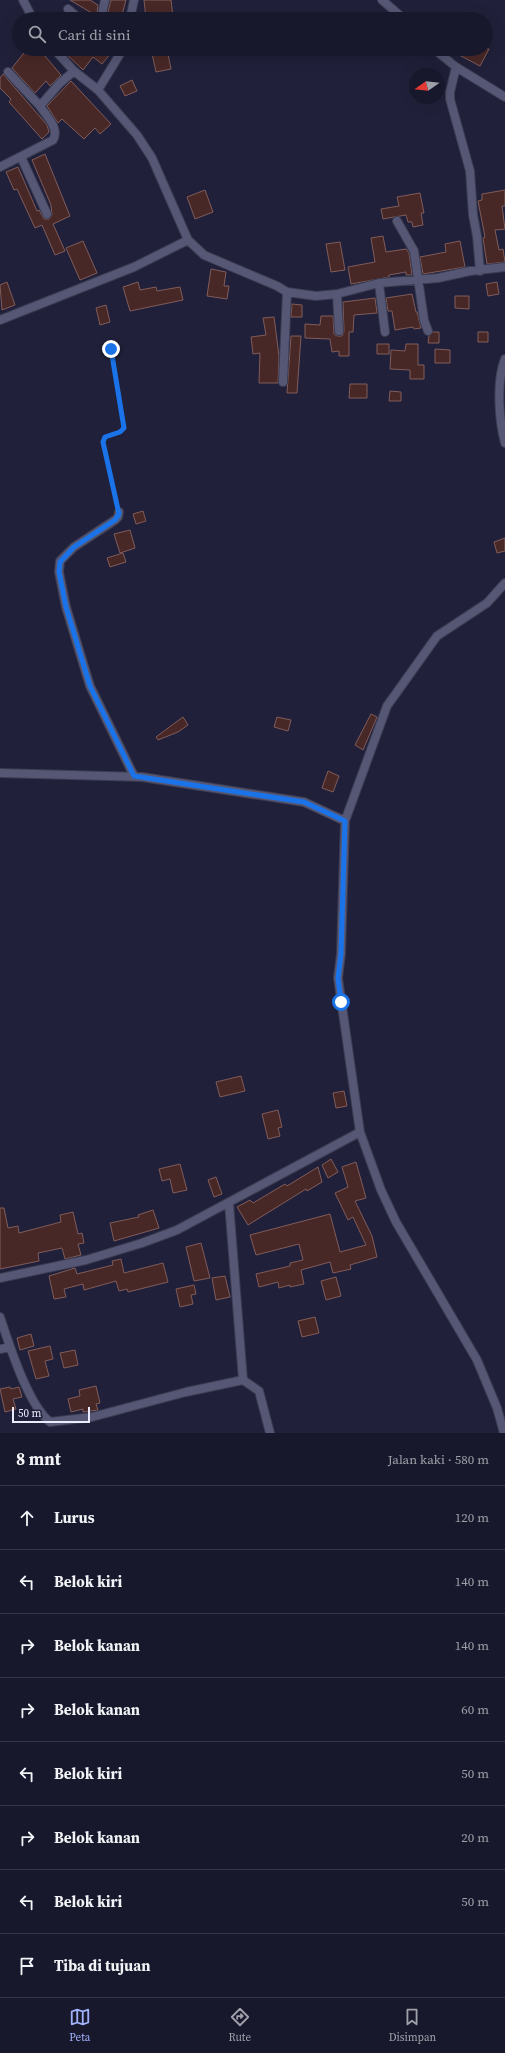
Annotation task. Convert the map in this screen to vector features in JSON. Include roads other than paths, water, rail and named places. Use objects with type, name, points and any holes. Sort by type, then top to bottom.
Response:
[{"type":"street","points":[[23,0],[29,12]]},
{"type":"street","points":[[102,12],[105,0]]},
{"type":"street","points":[[131,12],[134,0]]},
{"type":"street","points":[[382,0],[396,12]]},
{"type":"street","points":[[60,56],[74,71],[98,90],[137,135],[152,158],[188,240],[204,255],[277,286],[286,292],[316,296],[337,294],[380,283],[419,281],[470,271],[505,267]]},
{"type":"street","points":[[98,90],[118,56]]},
{"type":"street","points":[[443,56],[456,67],[505,97]]},
{"type":"street","points":[[456,67],[450,92],[450,99],[470,171],[473,216],[477,236],[480,271]]},
{"type":"street","points":[[40,106],[59,84],[74,71]]},
{"type":"street","points":[[0,167],[53,140],[55,136],[54,127],[40,106],[8,72]]},
{"type":"street","points":[[21,157],[47,214]]},
{"type":"street","points":[[397,221],[414,250],[424,320],[428,331]]},
{"type":"street","points":[[0,320],[134,267],[188,240]]},
{"type":"street","points":[[380,283],[385,332]]},
{"type":"street","points":[[283,382],[286,292]]},
{"type":"street","points":[[337,294],[339,332]]},
{"type":"street","points":[[505,359],[502,368],[500,398],[505,443]]},
{"type":"street","points":[[119,512],[118,518],[74,547],[60,562],[59,572],[66,607],[90,686],[134,776]]},
{"type":"street","points":[[504,1433],[497,1408],[477,1360],[396,1222],[381,1190],[360,1132],[338,978],[341,954],[345,821],[387,706],[437,636],[487,603],[505,583]]},
{"type":"street","points":[[0,773],[134,776],[304,802],[345,821]]},
{"type":"street","points":[[0,1278],[86,1260],[142,1243],[177,1230],[229,1204],[360,1132]]},
{"type":"street","points":[[229,1204],[243,1380]]},
{"type":"street","points":[[0,1317],[10,1347],[34,1401],[43,1417],[50,1422],[92,1417],[186,1392],[243,1380],[259,1391],[270,1433]]},
{"type":"street","points":[[0,1349],[10,1347]]}]
